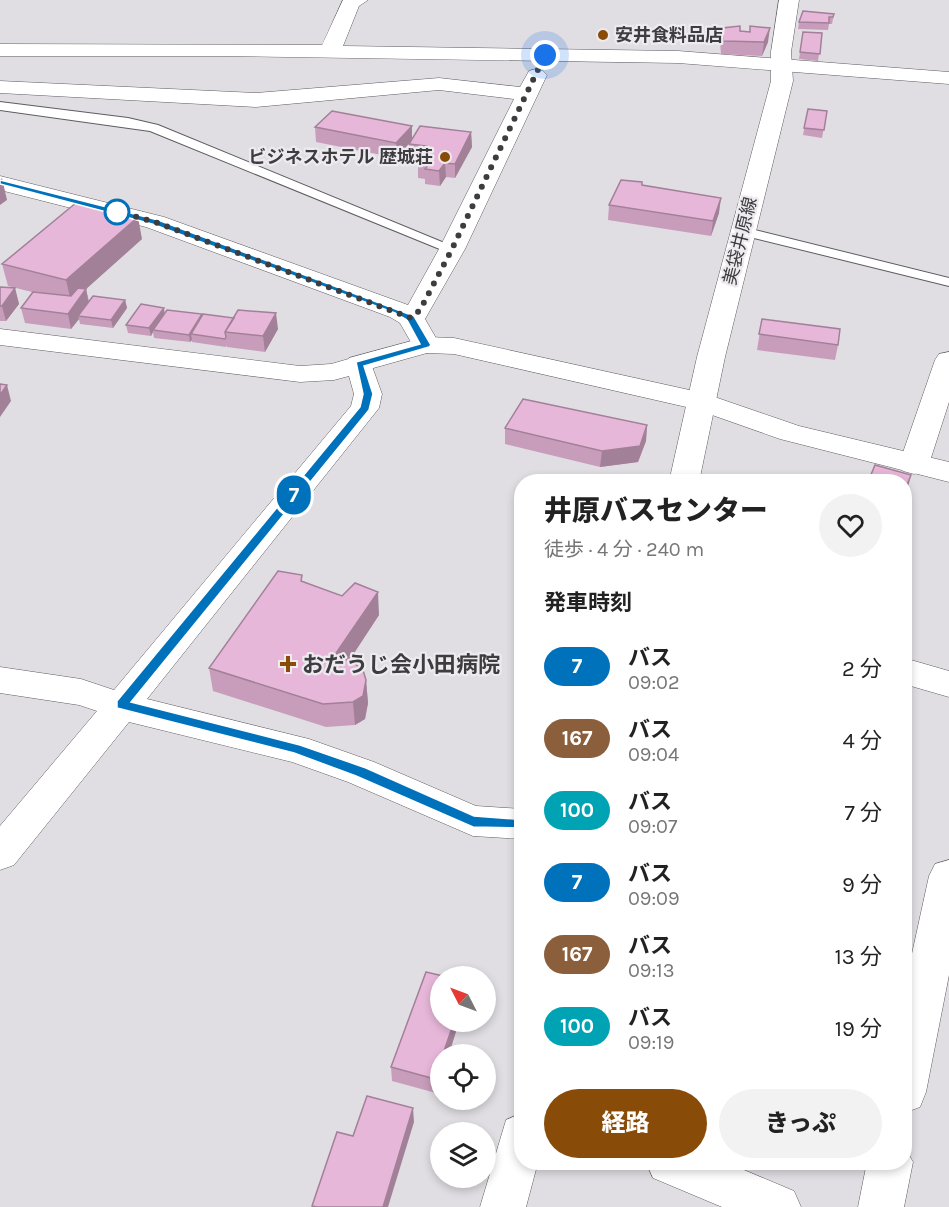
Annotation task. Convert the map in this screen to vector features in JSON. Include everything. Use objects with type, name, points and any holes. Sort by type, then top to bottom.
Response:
[{"type":"street","points":[[330,51],[351,2],[358,0]]},
{"type":"street","name":"美袋井原線","points":[[686,474],[711,357],[782,81],[781,52],[789,0]]},
{"type":"street","points":[[2,52],[330,51],[678,57],[949,78]]},
{"type":"street","points":[[411,318],[420,310],[452,249],[545,55]]},
{"type":"street","points":[[0,87],[256,100],[439,84],[526,94]]},
{"type":"street","points":[[0,183],[155,222],[411,318],[426,345]]},
{"type":"street","points":[[0,337],[300,374],[334,372],[426,345],[454,346],[703,402],[790,433],[928,452],[949,472]]},
{"type":"street","points":[[928,452],[949,360]]},
{"type":"street","points":[[0,854],[365,408],[368,394],[359,364]]},
{"type":"street","points":[[912,673],[949,684]]},
{"type":"street","points":[[0,680],[81,692],[122,705],[296,749],[361,772],[473,821],[514,824]]},
{"type":"street","points":[[912,1054],[949,876]]},
{"type":"street","points":[[503,1207],[514,1165]]},
{"type":"street","points":[[688,1170],[778,1207]]},
{"type":"street","points":[[881,1207],[888,1170]]},
{"type":"lane","points":[[0,106],[128,122],[154,128],[452,249]]},
{"type":"lane","points":[[743,231],[949,282]]},
{"type":"building","points":[[803,11],[834,14],[833,17],[829,17],[829,23],[799,22]]},
{"type":"building","points":[[740,26],[740,31],[750,32],[750,26],[770,28],[764,42],[723,41],[722,28]]},
{"type":"building","points":[[803,32],[822,33],[820,54],[800,52]]},
{"type":"building","points":[[808,109],[827,111],[824,130],[804,128]]},
{"type":"building","points":[[332,111],[412,126],[396,143],[315,127]]},
{"type":"building","points":[[420,126],[471,132],[455,164],[445,163],[439,171],[425,169],[429,164],[418,163],[427,146],[409,144]]},
{"type":"building","points":[[621,180],[721,198],[713,221],[609,205]]},
{"type":"building","points":[[77,202],[138,217],[66,280],[2,264]]},
{"type":"building","points":[[0,287],[15,288],[2,306],[0,306]]},
{"type":"building","points":[[78,288],[86,289],[68,314],[21,308],[33,292],[71,296]]},
{"type":"building","points":[[93,296],[125,300],[111,320],[78,316]]},
{"type":"building","points":[[141,304],[164,308],[149,328],[126,325]]},
{"type":"building","points":[[167,310],[202,314],[189,335],[153,330]]},
{"type":"building","points":[[238,310],[276,313],[263,336],[225,332]]},
{"type":"building","points":[[203,314],[234,318],[225,332],[225,339],[191,334]]},
{"type":"building","points":[[762,319],[840,329],[838,345],[759,334]]},
{"type":"building","points":[[0,384],[7,385],[0,395]]},
{"type":"building","points":[[523,399],[647,425],[640,446],[602,451],[505,428]]},
{"type":"building","points":[[875,465],[907,474],[871,474]]},
{"type":"building","points":[[278,571],[302,575],[301,581],[342,596],[355,583],[378,592],[334,656],[351,661],[363,670],[366,680],[363,696],[353,702],[323,704],[209,668]]},
{"type":"building","points":[[426,972],[430,973],[430,1032],[451,1032],[446,1044],[430,1044],[430,1078],[391,1067]]},
{"type":"building","points":[[367,1096],[413,1108],[383,1207],[312,1206],[337,1132],[353,1136]]},
{"type":"bus line","name":"7","points":[[0,183],[155,222],[399,311],[411,318],[426,345],[359,364],[368,394],[365,408],[122,705],[296,749],[361,772],[473,821],[514,824]]},
{"type":"place","name":"安井食料品店","points":[[603,35]]},
{"type":"place","name":"ビジネスホテル 歴城荘","points":[[445,157]]},
{"type":"place","name":"おだうじ会小田病院","points":[[288,664]]},
{"type":"route","points":[[117,212],[111,210],[155,222],[399,311],[411,318],[420,310],[452,249],[545,55]]}]
